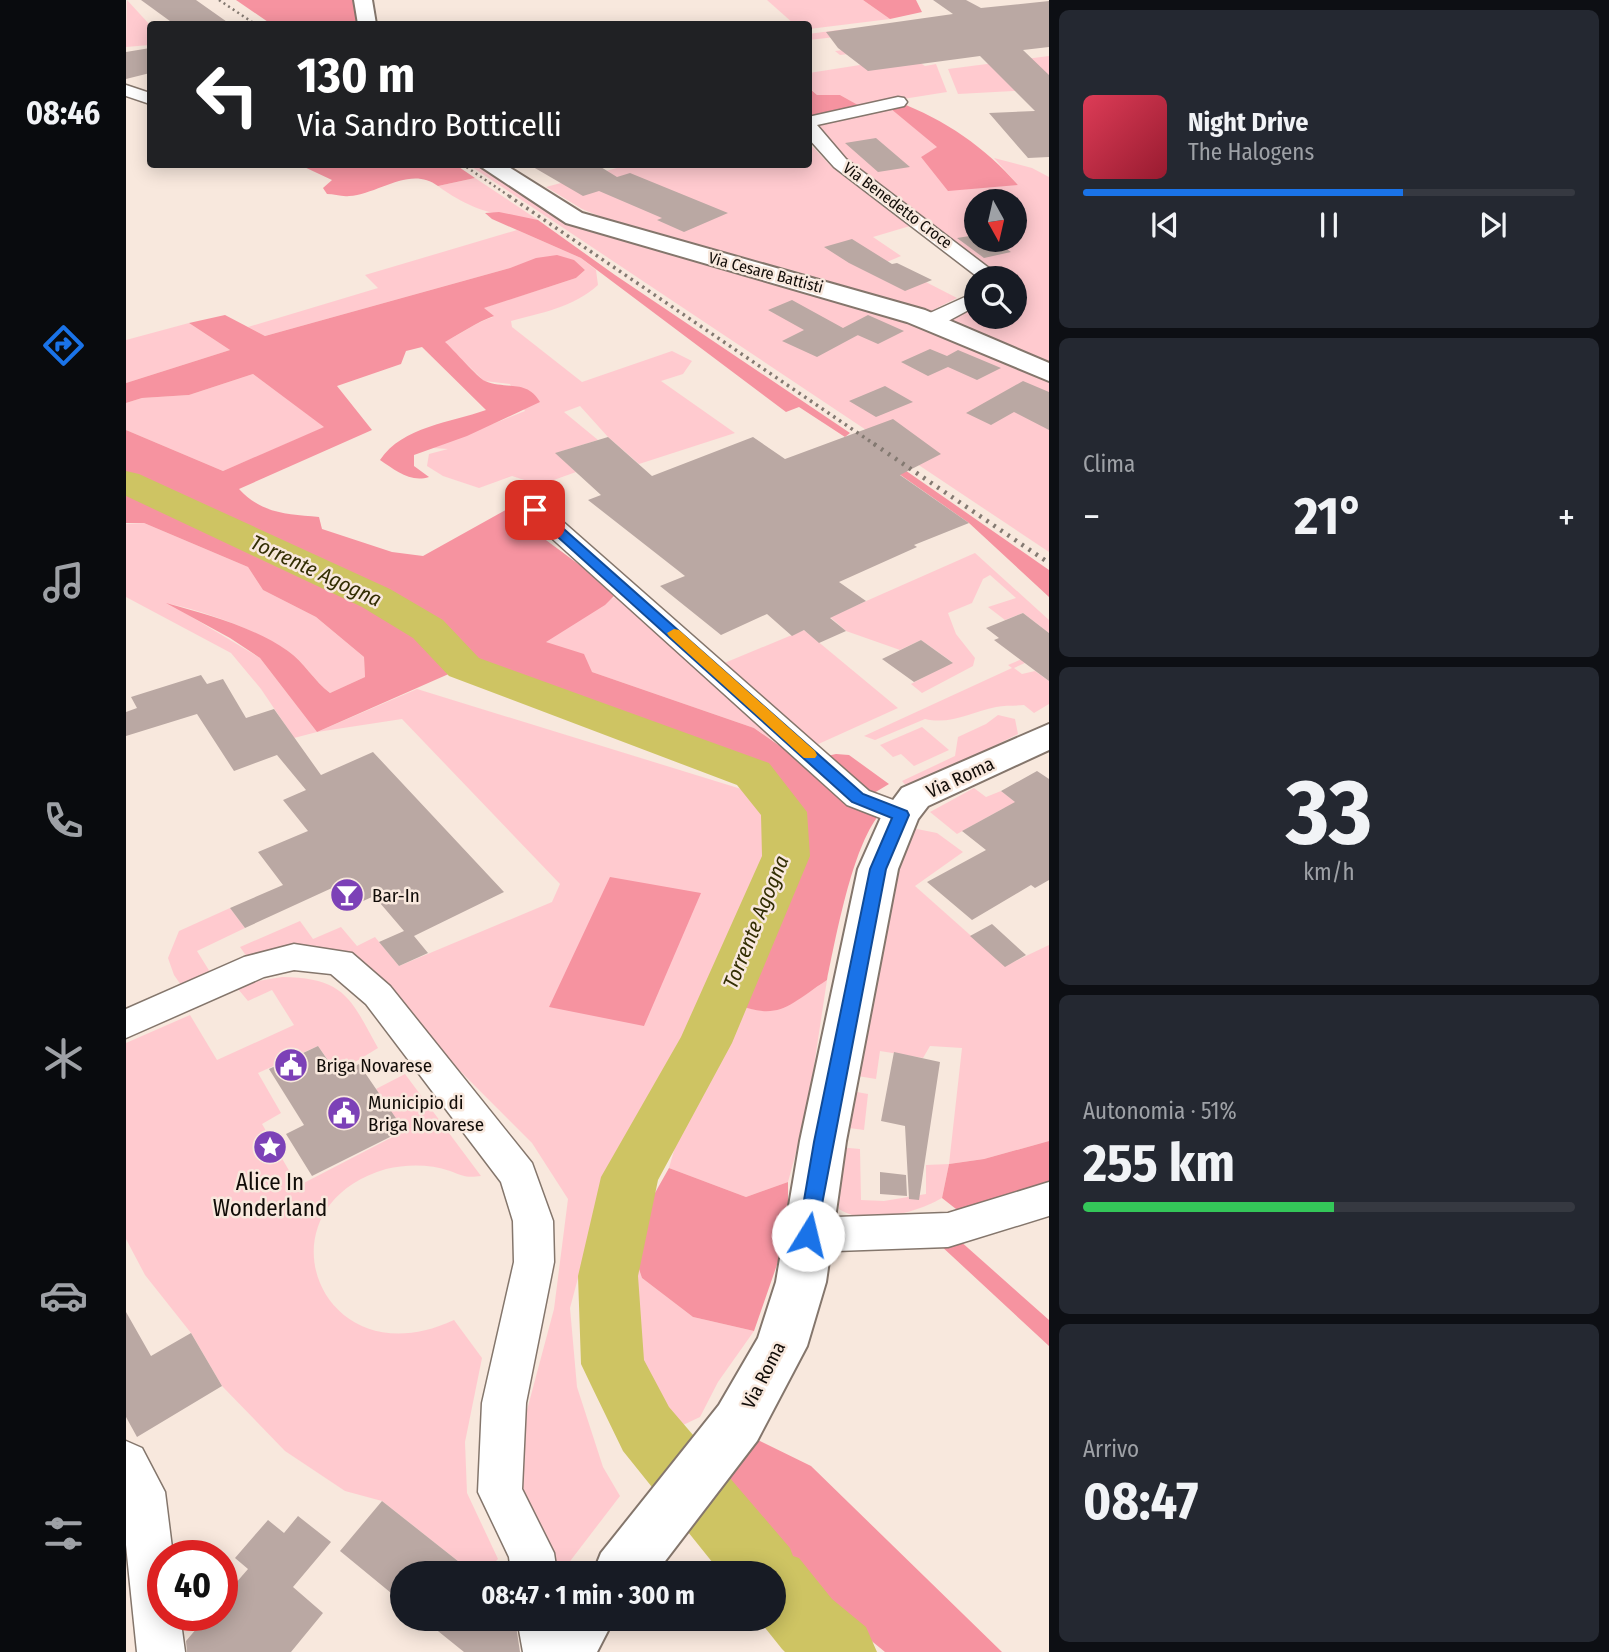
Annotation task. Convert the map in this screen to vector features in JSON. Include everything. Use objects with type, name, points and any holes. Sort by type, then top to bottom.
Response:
[{"type":"street","points":[[363,0],[366,21]]},
{"type":"street","points":[[126,90],[147,98]]},
{"type":"street","name":"Via Benedetto Croce","points":[[812,123],[898,102]]},
{"type":"street","name":"Via Benedetto Croce","points":[[812,129],[841,163],[976,266]]},
{"type":"street","name":"Via Cesare Battisti","points":[[494,168],[574,218],[852,296],[929,322],[1049,373]]},
{"type":"street","points":[[929,322],[964,304]]},
{"type":"street","points":[[535,510],[858,798],[901,815]]},
{"type":"street","name":"Via Roma","points":[[630,1561],[738,1423],[781,1346],[801,1282],[823,1142],[878,869],[901,815],[915,797],[1049,736]]},
{"type":"street","points":[[126,1024],[256,966],[293,957],[340,962],[378,995],[518,1175],[533,1221],[534,1262],[504,1403],[500,1492],[531,1553],[532,1561]]},
{"type":"street","points":[[808,1235],[948,1230],[1049,1199]]},
{"type":"street","points":[[126,1463],[143,1492],[161,1652]]},
{"type":"street","points":[[543,1631],[547,1652]]},
{"type":"street","points":[[561,1652],[576,1631]]},
{"type":"shaded area","points":[[127,0],[147,22],[147,45],[126,47]]},
{"type":"shaded area","points":[[236,0],[356,0],[359,21],[267,21]]},
{"type":"shaded area","points":[[767,0],[863,0],[890,19],[812,29],[812,21],[791,21]]},
{"type":"shaded area","points":[[863,0],[916,0],[922,12],[890,19]]},
{"type":"shaded area","points":[[846,29],[893,59],[913,58],[925,66],[936,64],[947,92],[859,106],[840,95],[817,95],[812,90],[812,73],[879,62],[865,52],[840,55],[835,51],[860,48],[844,36],[812,40],[812,33]]},
{"type":"shaded area","points":[[1049,56],[1049,89],[958,94],[948,69]]},
{"type":"shaded area","points":[[812,91],[817,95],[840,95],[865,109],[812,121]]},
{"type":"shaded area","points":[[898,102],[948,126],[978,147],[1018,185],[948,191],[921,157],[937,147],[885,104]]},
{"type":"shaded area","points":[[885,104],[938,147],[921,157],[1018,185],[994,158],[1032,168],[1049,177],[1049,373],[929,322],[964,304],[964,329],[1027,329],[1027,266],[976,266],[916,222],[812,129],[812,125]]},
{"type":"shaded area","points":[[812,146],[833,168],[910,226],[873,237],[901,256],[887,262],[957,298],[927,313],[795,271],[625,227],[582,209],[546,187],[617,168],[812,168]]},
{"type":"shaded area","points":[[306,168],[460,168],[475,178],[438,186],[427,180],[405,179],[349,196],[327,194],[323,188],[332,180]]},
{"type":"shaded area","points":[[473,168],[484,168],[529,198],[865,304],[1049,378],[1049,552]]},
{"type":"shaded area","points":[[475,178],[538,220],[485,211],[438,186]]},
{"type":"shaded area","points":[[499,212],[538,220],[850,433],[845,437],[799,407],[786,412],[581,258],[492,219],[485,213]]},
{"type":"shaded area","points":[[517,230],[581,258],[596,270],[598,285],[568,304],[511,321],[512,327],[582,382],[672,351],[692,361],[683,374],[661,381],[735,433],[639,464],[608,437],[580,406],[564,412],[598,440],[556,453],[576,472],[540,485],[512,476],[479,488],[443,476],[427,466],[429,454],[448,449],[433,448],[525,411],[510,384],[484,381],[444,342],[493,317],[483,308],[576,278],[585,270],[576,263],[558,257],[540,258],[265,336],[248,327],[378,288],[365,275]]},
{"type":"shaded area","points":[[557,255],[574,260],[585,270],[576,278],[484,308],[494,316],[445,342],[485,381],[529,390],[540,402],[467,436],[414,455],[414,466],[429,477],[409,477],[380,460],[401,440],[414,433],[486,410],[422,347],[406,351],[401,364],[337,386],[372,430],[239,489],[266,508],[319,517],[322,529],[392,552],[423,556],[511,507],[533,519],[527,526],[581,566],[614,596],[605,605],[546,642],[584,654],[592,672],[754,728],[879,815],[869,830],[853,870],[827,980],[782,1009],[760,1011],[730,1002],[790,856],[788,811],[755,773],[467,664],[430,628],[379,597],[126,480],[126,430],[223,471],[324,427],[253,374],[189,395],[142,398],[126,403],[126,383],[230,350],[189,323],[225,315],[265,336],[510,268],[536,258]]},
{"type":"shaded area","points":[[189,323],[230,350],[126,383],[126,340]]},
{"type":"shaded area","points":[[253,374],[325,427],[223,471],[126,430],[126,403],[142,398],[189,395]]},
{"type":"shaded area","points":[[889,459],[1049,570],[1049,597],[969,523],[882,462]]},
{"type":"shaded area","points":[[126,486],[373,600],[423,631],[460,669],[317,732],[260,658],[230,638],[166,603],[229,622],[275,642],[294,655],[330,693],[365,677],[364,657],[316,617],[263,590],[248,567],[144,523],[126,523]]},
{"type":"shaded area","points":[[144,523],[248,567],[263,590],[316,617],[364,657],[365,677],[330,693],[293,655],[275,643],[231,623],[170,604],[260,658],[317,732],[294,738],[261,689],[231,653],[126,597],[126,524]]},
{"type":"shaded area","points":[[975,553],[1049,620],[1049,633],[1023,613],[1005,620],[988,607],[1016,598],[990,575],[983,579],[972,603],[948,613],[956,634],[975,658],[973,666],[922,693],[911,684],[952,662],[921,640],[900,650],[846,631],[830,617]]},
{"type":"shaded area","points":[[623,594],[801,759],[754,728],[592,672],[545,641],[597,607]]},
{"type":"shaded area","points":[[804,630],[898,708],[814,746],[722,664]]},
{"type":"shaded area","points":[[1038,652],[1049,652],[1014,668],[1022,674],[1035,671],[1049,681],[1049,704],[1034,713],[1024,705],[999,706],[953,719],[925,719],[875,740],[864,736],[1012,668],[1008,665]]},
{"type":"shaded area","points":[[417,689],[751,792],[777,831],[759,893],[697,1036],[637,1119],[590,1233],[570,1308],[577,1387],[603,1467],[620,1496],[570,1561],[546,1561],[516,1505],[511,1470],[554,1309],[568,1199],[532,1143],[401,1012],[358,965],[247,957],[240,947],[300,921],[313,939],[341,927],[357,946],[375,937],[399,966],[552,902],[560,884],[402,719],[317,732]]},
{"type":"shaded area","points":[[998,715],[1015,719],[1018,734],[909,789],[902,781],[955,756],[958,737],[986,724]]},
{"type":"shaded area","points":[[922,727],[949,750],[914,766],[901,754],[893,757],[880,745]]},
{"type":"shaded area","points":[[836,754],[849,755],[889,784],[869,796],[818,758]]},
{"type":"shaded area","points":[[974,788],[986,797],[1001,791],[1049,828],[1004,808],[957,834],[930,812]]},
{"type":"shaded area","points":[[912,828],[937,833],[963,852],[915,886],[1005,966],[1049,945],[1049,1141],[984,1159],[949,1164],[962,1048],[930,1046],[923,1058],[880,1051],[876,1079],[845,1074],[871,926]]},
{"type":"shaded area","points":[[610,877],[701,893],[644,1026],[549,1007]]},
{"type":"shaded area","points":[[230,908],[245,928],[197,951],[210,972],[181,985],[168,958],[179,931]]},
{"type":"shaded area","points":[[282,977],[303,978],[332,986],[352,1003],[378,1048],[337,1073],[318,1046],[258,1073],[281,1113],[262,1124],[298,1186],[404,1131],[376,1089],[405,1074],[481,1176],[465,1176],[426,1166],[386,1169],[345,1189],[322,1218],[314,1251],[320,1283],[339,1310],[368,1328],[407,1333],[454,1320],[482,1358],[465,1442],[467,1493],[498,1559],[496,1561],[458,1561],[382,1501],[345,1491],[285,1451],[222,1386],[191,1333],[145,1275],[126,1239],[126,1043],[190,1015],[217,1060],[294,1025],[272,990],[248,1001],[238,989],[258,981]]},
{"type":"shaded area","points":[[827,980],[807,1112],[788,1182],[746,1197],[669,1168],[695,1077],[713,1046],[730,1002],[759,1010],[782,1008]]},
{"type":"shaded area","points":[[846,1090],[868,1094],[864,1130],[842,1127]]},
{"type":"shaded area","points":[[1049,1141],[1049,1196],[970,1220],[942,1198],[949,1164],[984,1159]]},
{"type":"shaded area","points":[[838,1147],[860,1149],[861,1200],[884,1201],[926,1194],[926,1165],[949,1164],[942,1198],[919,1209],[890,1216],[862,1217],[839,1209]]},
{"type":"shaded area","points":[[669,1168],[746,1197],[788,1182],[788,1233],[754,1331],[693,1317],[642,1278],[629,1239]]},
{"type":"shaded area","points":[[629,1239],[642,1278],[693,1317],[754,1331],[718,1382],[700,1417],[681,1426],[647,1375],[626,1288]]},
{"type":"shaded area","points":[[959,1240],[1049,1320],[1049,1346],[939,1244]]},
{"type":"shaded area","points":[[750,1436],[811,1466],[1002,1652],[885,1652],[786,1571],[786,1561],[774,1561],[700,1500]]},
{"type":"building","points":[[141,0],[196,0],[226,21],[170,21]]},
{"type":"building","points":[[933,0],[966,0],[981,8],[1049,1],[1049,47],[1023,50],[1049,75],[1049,157],[1028,158],[989,113],[1035,111],[980,56],[868,71],[838,48],[826,32],[953,14]]},
{"type":"building","points":[[147,48],[147,74],[126,79],[126,52]]},
{"type":"building","points":[[876,138],[910,167],[878,172],[845,143]]},
{"type":"building","points":[[535,168],[602,168],[617,177],[630,173],[728,213],[684,232],[657,220],[662,218],[599,191],[583,196]]},
{"type":"building","points":[[852,239],[892,264],[897,263],[932,280],[905,291],[849,263],[824,247]]},
{"type":"building","points":[[976,252],[1011,252],[984,258]]},
{"type":"building","points":[[792,300],[843,328],[868,315],[904,331],[878,344],[858,335],[817,357],[782,341],[804,330],[768,310]]},
{"type":"building","points":[[930,349],[947,356],[958,350],[1001,368],[977,380],[948,367],[928,376],[901,362]]},
{"type":"building","points":[[1023,381],[1049,392],[1049,430],[1014,412],[991,425],[966,413]]},
{"type":"building","points":[[885,386],[913,402],[876,417],[849,401]]},
{"type":"building","points":[[893,419],[941,454],[900,475],[969,523],[914,545],[917,547],[839,582],[866,601],[830,618],[846,631],[819,643],[804,630],[792,636],[767,614],[721,635],[660,586],[685,576],[588,500],[601,495],[555,453],[608,437],[652,476],[753,437],[785,459]]},
{"type":"building","points":[[1023,613],[1049,633],[1049,681],[994,640],[999,638],[986,628]]},
{"type":"building","points":[[921,640],[953,663],[914,682],[882,659]]},
{"type":"building","points":[[201,675],[207,684],[223,679],[246,718],[274,709],[321,775],[373,752],[504,892],[414,936],[428,953],[399,966],[379,942],[404,931],[374,896],[348,908],[332,888],[245,928],[230,908],[283,885],[258,852],[308,831],[283,800],[306,790],[277,755],[234,771],[197,714],[126,736],[126,712],[137,708],[131,697]]},
{"type":"building","points":[[1037,771],[1049,779],[1049,880],[1035,888],[1031,885],[972,920],[927,882],[986,850],[962,831],[1015,802],[1001,791]]},
{"type":"building","points":[[992,924],[1026,955],[1005,967],[970,936]]},
{"type":"building","name":"Municipio di Briga Novarese","points":[[318,1046],[338,1075],[359,1064],[404,1130],[312,1176],[286,1134],[304,1125],[269,1069]]},
{"type":"building","points":[[894,1052],[940,1062],[919,1200],[909,1199],[905,1126],[881,1121]]},
{"type":"building","points":[[880,1172],[906,1175],[907,1196],[880,1194]]},
{"type":"building","points":[[126,1312],[151,1356],[191,1333],[222,1386],[137,1437],[126,1417]]},
{"type":"building","points":[[382,1501],[458,1561],[390,1561],[390,1592],[340,1551]]},
{"type":"building","points":[[298,1516],[331,1542],[293,1587],[323,1613],[291,1652],[187,1652],[186,1641],[194,1631],[238,1631],[238,1581],[248,1569],[238,1561],[238,1555],[268,1520],[284,1533]]},
{"type":"building","points":[[438,1631],[517,1631],[520,1652],[464,1652]]},
{"type":"waterway","name":"Torrente Agogna","points":[[126,482],[376,598],[428,629],[464,667],[753,774],[784,812],[786,856],[705,1043],[630,1177],[608,1276],[613,1364],[646,1429],[755,1561]]},
{"type":"waterway","name":"Torrente Agogna","points":[[786,1598],[807,1624],[841,1652]]},
{"type":"railway","points":[[219,0],[250,21]]},
{"type":"railway","points":[[468,168],[512,198]]},
{"type":"railway","points":[[509,196],[877,446]]},
{"type":"railway","points":[[874,444],[1049,563]]},
{"type":"slow traffic","points":[[674,633],[809,755]]},
{"type":"place","name":"Bar-In","points":[[347,895]]},
{"type":"place","name":"Briga Novarese","points":[[291,1065]]},
{"type":"place","name":"Municipio di Briga Novarese","points":[[344,1113]]},
{"type":"place","name":"Alice In Wonderland","points":[[270,1147]]},
{"type":"route","points":[[535,510],[858,798],[901,815],[878,869],[823,1142],[808,1235]]}]
